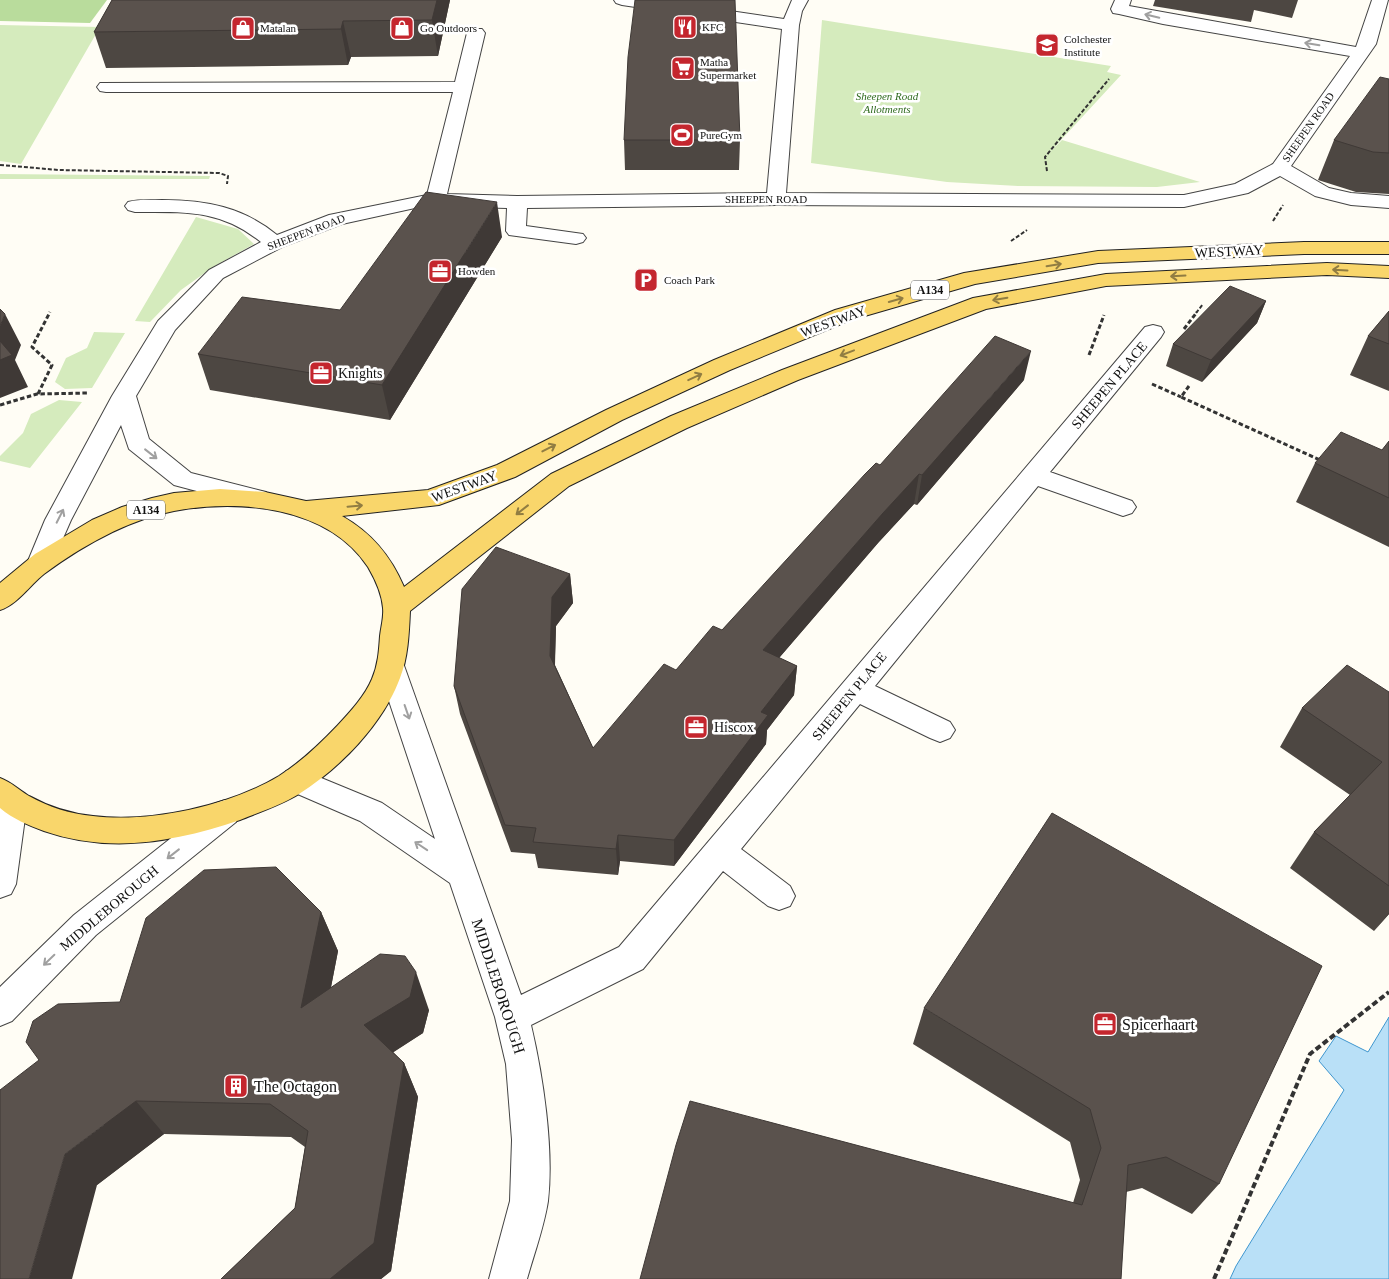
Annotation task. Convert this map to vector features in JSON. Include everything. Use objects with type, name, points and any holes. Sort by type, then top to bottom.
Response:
[{"type":"main road","name":"WESTWAY","points":[[307,510],[430,499],[506,471],[614,415],[722,364],[834,318],[972,278],[1098,257],[1304,248],[1389,248]]},
{"type":"main road","name":"WESTWAY","points":[[397,607],[560,480],[679,422],[790,375],[981,303],[1106,280],[1327,270],[1389,272]]},
{"type":"main road","name":"A134","points":[[4,592],[41,561],[111,522],[156,507],[199,499],[224,498],[262,500],[307,510],[342,527],[369,550],[384,571],[397,607],[391,665],[376,698],[358,724],[297,780],[225,813],[151,830],[106,831],[54,822],[6,797]]},
{"type":"street","points":[[622,0],[791,25]]},
{"type":"street","points":[[776,199],[791,25],[794,11],[800,0]]},
{"type":"street","points":[[1123,0],[1119,9],[1360,53]]},
{"type":"street","name":"SHEEPEN ROAD","points":[[41,561],[58,520],[125,394],[166,326],[216,274],[275,243],[336,219],[415,202],[436,200],[517,202],[776,199],[1184,201],[1241,189],[1280,168],[1367,44],[1380,0]]},
{"type":"street","points":[[436,200],[476,33]]},
{"type":"street","points":[[106,88],[463,87]]},
{"type":"street","points":[[1280,168],[1322,192],[1350,200],[1389,202]]},
{"type":"street","points":[[517,202],[516,231],[576,238]]},
{"type":"street","points":[[135,206],[197,206],[220,209],[240,217],[275,243]]},
{"type":"street","name":"SHEEPEN PLACE","points":[[512,1017],[631,958],[1153,332]]},
{"type":"street","points":[[125,394],[138,443],[182,479],[262,500]]},
{"type":"street","points":[[1032,475],[1123,508]]},
{"type":"street","name":"MIDDLEBOROUGH","points":[[391,665],[512,1017],[523,1064],[530,1140],[529,1201],[508,1279]]},
{"type":"street","points":[[855,689],[940,730]]},
{"type":"street","points":[[297,780],[371,812],[461,873]]},
{"type":"street","points":[[0,884],[6,797]]},
{"type":"street","name":"MIDDLEBOROUGH","points":[[0,1010],[85,925],[225,813]]},
{"type":"street","points":[[721,851],[779,896]]},
{"type":"path","points":[[1053,201],[1045,157],[1109,79]]},
{"type":"path","points":[[38,394],[52,365],[32,347],[50,312]]},
{"type":"path","points":[[1189,386],[1181,397],[1326,463]]},
{"type":"path","points":[[0,405],[38,394],[125,394]]},
{"type":"path","points":[[1214,1279],[1310,1054],[1389,992]]},
{"type":"green space","points":[[0,0],[107,0],[90,23],[0,21]]},
{"type":"green space","name":"Sheepen Road Allotments","points":[[822,20],[1111,66],[1107,72],[1121,75],[1049,153],[1062,140],[1200,182],[1157,187],[1018,186],[947,182],[811,163]]},
{"type":"green space","points":[[0,25],[100,27],[21,164],[0,161]]},
{"type":"green space","points":[[0,174],[210,176],[209,179],[0,179]]},
{"type":"green space","points":[[196,217],[238,229],[254,244],[213,267],[181,290],[150,322],[135,321]]},
{"type":"green space","points":[[94,332],[125,333],[92,388],[65,389],[55,382],[66,358],[87,348]]},
{"type":"green space","points":[[59,400],[82,402],[30,468],[0,461],[0,456],[23,433],[31,414]]},
{"type":"water","points":[[1389,1017],[1389,1279],[1230,1279],[1236,1266],[1344,1090],[1319,1061],[1336,1036],[1368,1052]]},
{"type":"building","points":[[112,0],[437,0],[432,20],[343,21],[341,29],[94,32]]},
{"type":"building","points":[[635,0],[735,0],[740,140],[624,140],[628,57]]},
{"type":"building","points":[[1380,77],[1389,79],[1389,153],[1373,152],[1334,140]]},
{"type":"building","points":[[426,192],[497,202],[382,385],[198,354],[242,297],[340,310]]},
{"type":"building","points":[[1230,286],[1266,301],[1211,360],[1173,344]]},
{"type":"building","points":[[0,309],[5,314],[0,326]]},
{"type":"building","points":[[1389,311],[1389,344],[1368,336]]},
{"type":"building","name":"Hiscox","points":[[995,336],[1031,351],[922,475],[919,474],[883,513],[763,650],[797,666],[761,712],[768,715],[674,840],[618,835],[616,849],[533,842],[536,828],[505,825],[454,686],[462,589],[496,547],[570,574],[552,597],[550,656],[593,748],[664,664],[676,670],[713,626],[722,630],[865,474],[876,463],[880,465]]},
{"type":"building","points":[[0,341],[12,355],[0,360]]},
{"type":"building","points":[[1341,432],[1382,450],[1389,441],[1389,498],[1315,463]]},
{"type":"building","points":[[1347,665],[1389,692],[1389,886],[1314,832],[1382,762],[1302,708]]},
{"type":"building","points":[[1052,813],[1322,966],[1219,1184],[1166,1157],[1128,1165],[1121,1279],[640,1279],[676,1145],[690,1101],[1082,1205],[1101,1148],[1090,1109],[924,1008]]},
{"type":"building","name":"The Octagon","points":[[276,867],[321,912],[301,1008],[380,954],[405,956],[416,972],[410,997],[364,1025],[404,1063],[374,1243],[330,1279],[221,1279],[295,1208],[308,1131],[270,1104],[136,1101],[65,1154],[29,1279],[0,1279],[0,1090],[39,1060],[26,1042],[33,1021],[58,1004],[120,1002],[146,918],[204,870]]},
{"type":"place","name":"KFC","points":[[685,27]]},
{"type":"place","name":"Matalan","points":[[243,28]]},
{"type":"place","name":"Go Outdoors","points":[[402,28]]},
{"type":"place","name":"Colchester Institute","points":[[1047,45]]},
{"type":"place","name":"Matha Supermarket","points":[[683,68]]},
{"type":"place","name":"PureGym","points":[[682,135]]},
{"type":"place","name":"Howden","points":[[440,271]]},
{"type":"place","name":"Coach Park","points":[[646,280]]},
{"type":"place","name":"Knights","points":[[321,373]]},
{"type":"place","name":"Hiscox","points":[[696,727]]},
{"type":"place","name":"Spicerhaart","points":[[1105,1024]]},
{"type":"place","name":"The Octagon","points":[[236,1086]]}]
